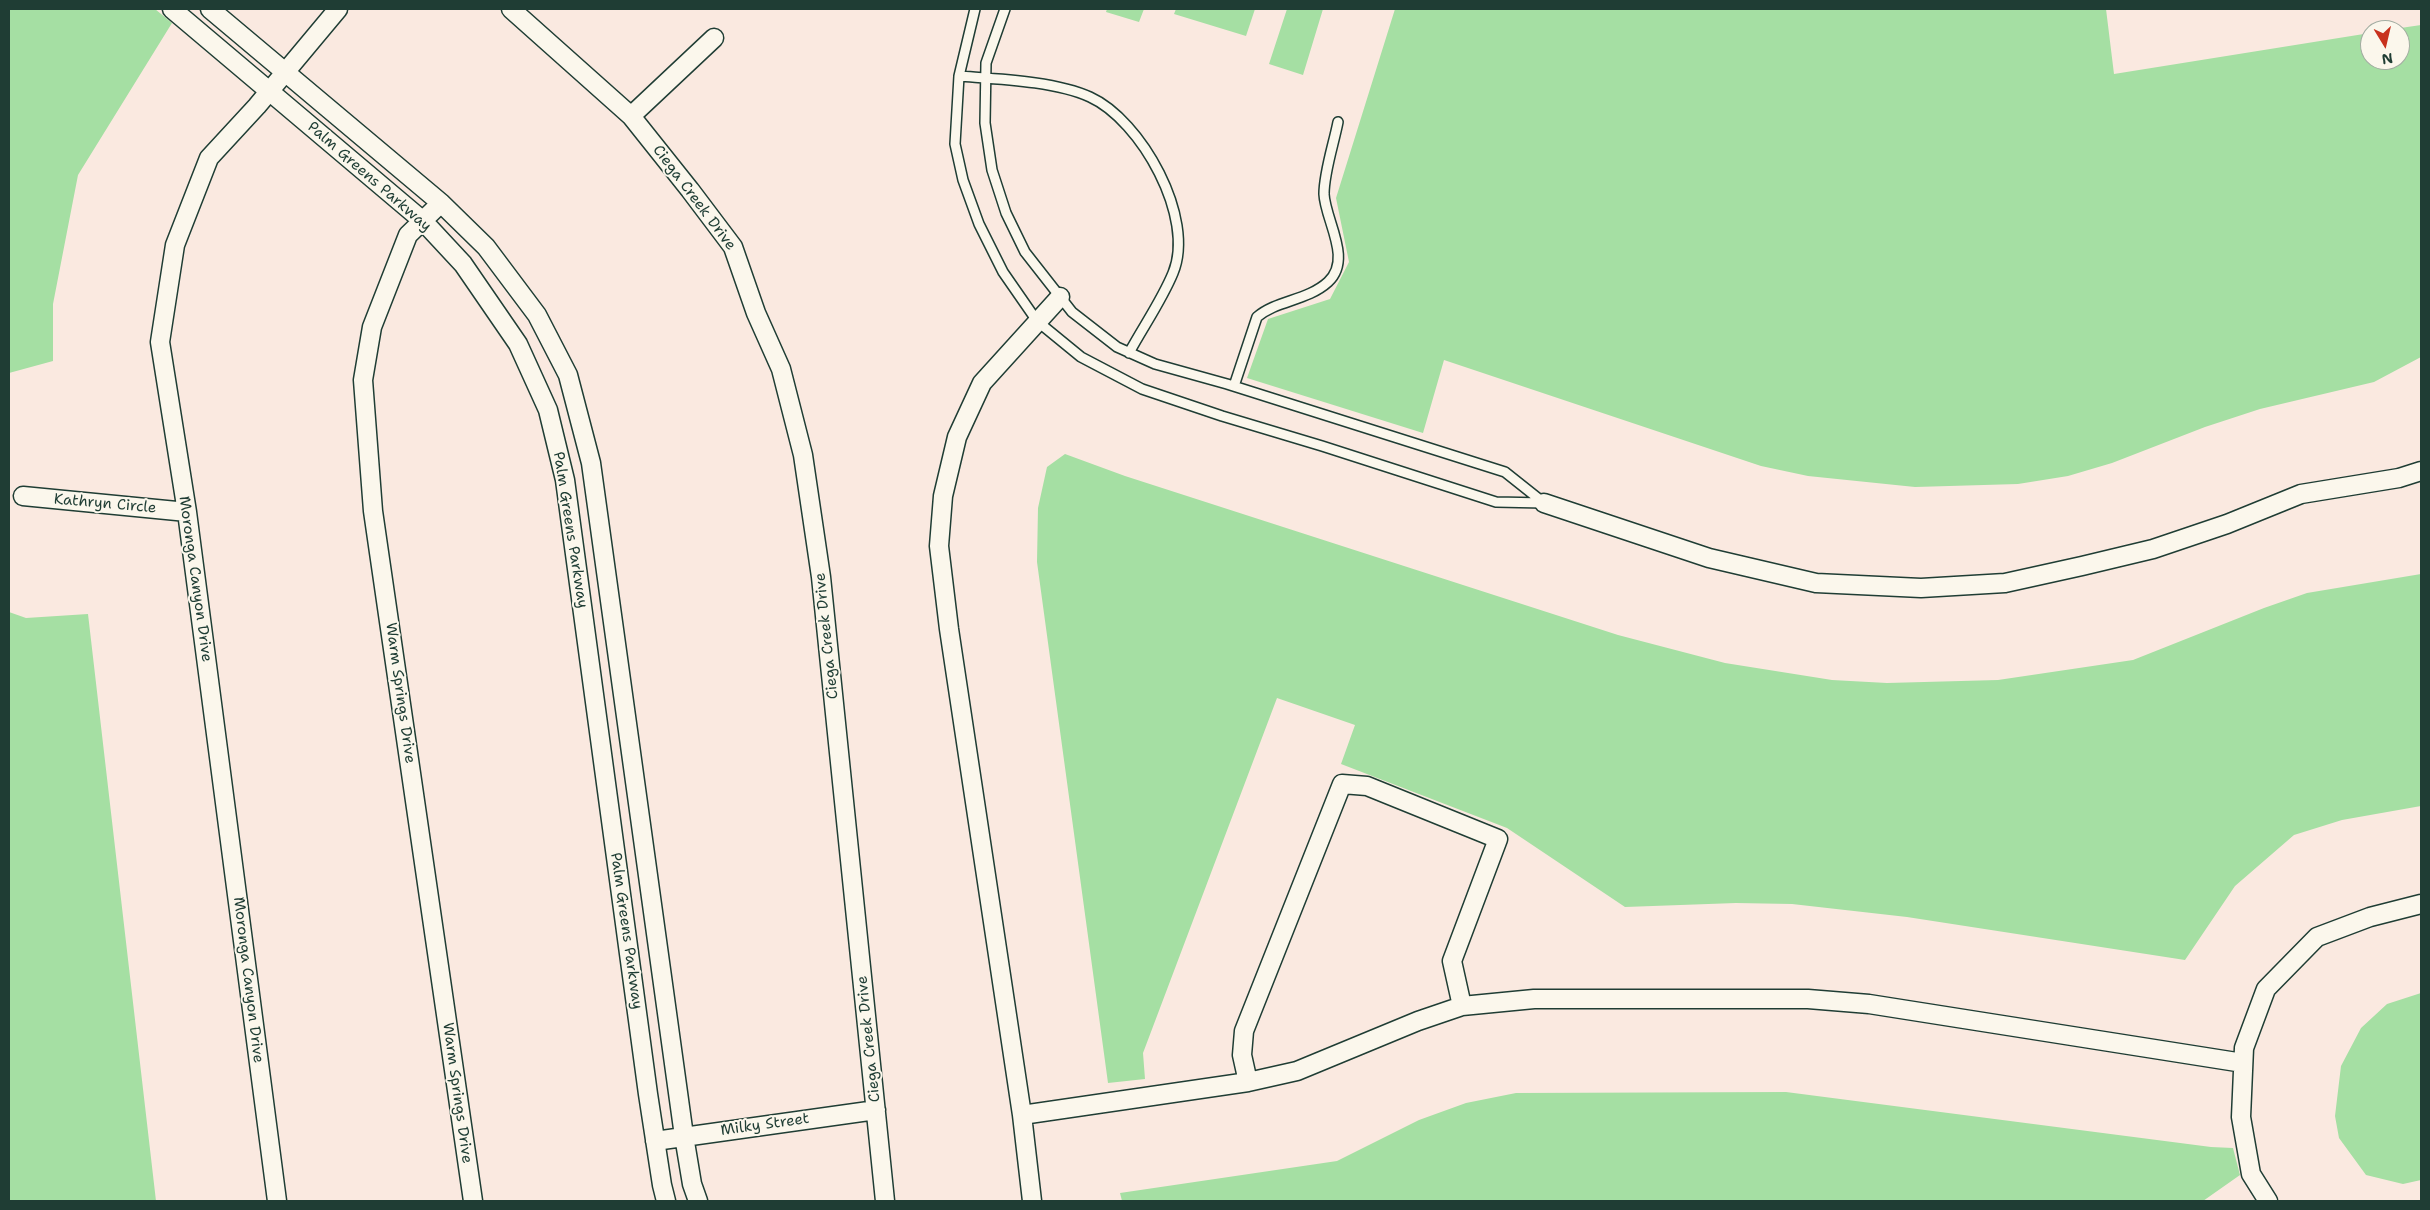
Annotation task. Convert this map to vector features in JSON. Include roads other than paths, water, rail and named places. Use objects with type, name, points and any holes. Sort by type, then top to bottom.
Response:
[{"type":"street","name":"Palm Greens Parkway","points":[[172,9],[423,221],[463,264],[518,344],[548,410],[565,480],[655,1141],[666,1201]]},
{"type":"street","name":"Palm Greens Parkway","points":[[210,9],[441,202],[486,247],[537,315],[568,375],[591,463],[684,1136],[692,1184],[698,1201]]},
{"type":"street","name":"Moronga Canyon Drive","points":[[276,1201],[187,512],[160,342],[175,245],[209,158],[269,92],[338,9]]},
{"type":"street","name":"Ciega Creek Drive","points":[[511,9],[631,116],[733,247],[756,313],[781,368],[803,455],[821,577],[885,1201]]},
{"type":"street","points":[[631,116],[714,38]]},
{"type":"street","name":"Warm Springs Drive","points":[[441,202],[408,235],[372,327],[363,380],[374,511],[473,1201]]},
{"type":"street","points":[[1032,1201],[1022,1115],[950,638],[939,546],[943,496],[956,437],[982,383],[1060,297]]},
{"type":"street","points":[[1544,503],[1709,558],[1816,583],[1921,588],[2005,583],[2082,566],[2153,548],[2227,524],[2301,494],[2399,478],[2421,471]]},
{"type":"street","name":"Kathryn Circle","points":[[23,496],[187,512]]},
{"type":"street","points":[[1248,1082],[1242,1055],[1244,1031],[1342,784],[1367,786],[1498,839],[1452,960],[1462,1006]]},
{"type":"street","points":[[2268,1201],[2251,1174],[2241,1117],[2244,1048],[2266,989],[2318,937],[2370,916],[2421,904]]},
{"type":"street","points":[[1022,1115],[1248,1082],[1297,1071],[1418,1021],[1462,1006],[1534,999],[1825,1001],[1869,1004],[2243,1063]]},
{"type":"street","name":"Milky Street","points":[[655,1141],[876,1110]]},
{"type":"lane","points":[[975,9],[959,76],[955,144],[963,180],[979,224],[1003,272],[1037,322],[1081,357],[1142,389],[1496,502],[1544,503]]},
{"type":"lane","points":[[1005,9],[986,63],[986,123],[992,170],[1006,214],[1025,252],[1072,312],[1117,347],[1154,364],[1234,386],[1505,472],[1544,503]]},
{"type":"lane","points":[[959,76],[1065,88],[1091,97],[1116,114],[1136,136],[1163,181],[1175,209],[1178,234],[1174,272],[1129,352]]},
{"type":"lane","points":[[1234,386],[1257,317],[1264,310],[1306,297],[1318,290],[1330,280],[1337,268],[1338,257],[1324,193],[1338,122]]}]
